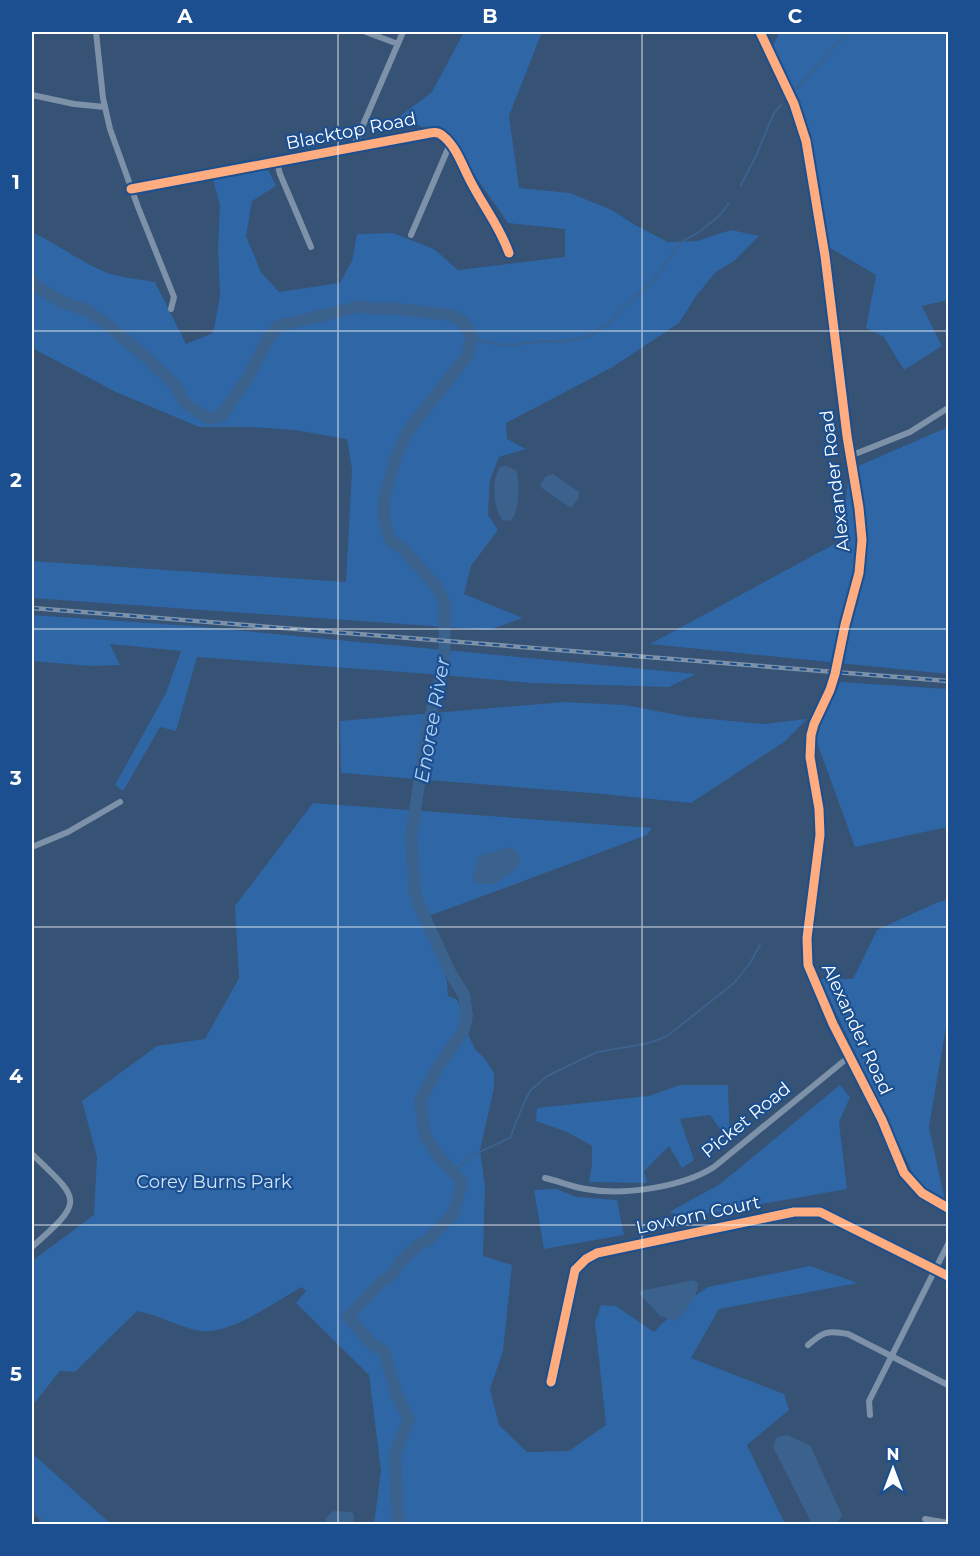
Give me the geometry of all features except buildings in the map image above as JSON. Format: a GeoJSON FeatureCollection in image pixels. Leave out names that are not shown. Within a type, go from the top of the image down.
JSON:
{"type":"FeatureCollection","features":[{"type":"Feature","properties":{"kind":"street"},"geometry":{"type":"LineString","coordinates":[[96,32],[99,73],[105,107],[131,189],[174,297],[171,309]]}},
{"type":"Feature","properties":{"kind":"street"},"geometry":{"type":"LineString","coordinates":[[366,32],[398,44]]}},
{"type":"Feature","properties":{"kind":"street"},"geometry":{"type":"LineString","coordinates":[[353,148],[404,32]]}},
{"type":"Feature","properties":{"kind":"street","name":"Alexander Road"},"geometry":{"type":"LineString","coordinates":[[760,32],[794,104],[806,141],[825,256],[850,456],[859,508],[862,552],[833,681],[813,724],[811,735],[810,757],[819,809],[820,835],[806,946],[808,965],[811,976],[882,1120],[904,1173],[922,1193],[948,1208]]}},
{"type":"Feature","properties":{"kind":"street"},"geometry":{"type":"LineString","coordinates":[[32,95],[57,101],[105,107]]}},
{"type":"Feature","properties":{"kind":"street","name":"Blacktop Road"},"geometry":{"type":"LineString","coordinates":[[131,189],[434,132],[443,136],[450,144]]}},
{"type":"Feature","properties":{"kind":"street"},"geometry":{"type":"LineString","coordinates":[[411,235],[450,144]]}},
{"type":"Feature","properties":{"kind":"street"},"geometry":{"type":"LineString","coordinates":[[450,144],[502,232],[509,253]]}},
{"type":"Feature","properties":{"kind":"street"},"geometry":{"type":"LineString","coordinates":[[277,162],[311,247]]}},
{"type":"Feature","properties":{"kind":"street"},"geometry":{"type":"LineString","coordinates":[[850,456],[910,432],[948,408]]}},
{"type":"Feature","properties":{"kind":"street"},"geometry":{"type":"LineString","coordinates":[[32,847],[68,832],[120,802]]}},
{"type":"Feature","properties":{"kind":"street","name":"Picket Road"},"geometry":{"type":"LineString","coordinates":[[545,1178],[584,1189],[609,1191],[657,1187],[696,1177],[714,1167],[850,1056]]}},
{"type":"Feature","properties":{"kind":"street"},"geometry":{"type":"LineString","coordinates":[[32,1154],[68,1190],[71,1201],[69,1209],[58,1224],[32,1247]]}},
{"type":"Feature","properties":{"kind":"street","name":"Lovvorn Court"},"geometry":{"type":"LineString","coordinates":[[551,1382],[575,1270],[586,1259],[597,1253],[794,1212],[820,1212],[948,1276]]}},
{"type":"Feature","properties":{"kind":"street"},"geometry":{"type":"LineString","coordinates":[[870,1415],[869,1401],[948,1244]]}},
{"type":"Feature","properties":{"kind":"street"},"geometry":{"type":"LineString","coordinates":[[807,1345],[822,1333],[834,1331],[848,1334],[948,1385]]}},
{"type":"Feature","properties":{"kind":"street"},"geometry":{"type":"LineString","coordinates":[[925,1519],[948,1523]]}},
{"type":"Feature","properties":{"kind":"green space"},"geometry":{"type":"Polygon","coordinates":[[[464,32],[542,32],[509,116],[519,188],[570,193],[612,210],[668,242],[697,241],[731,230],[759,236],[734,261],[716,272],[696,296],[679,323],[611,368],[506,423],[507,439],[526,449],[499,457],[490,480],[488,515],[498,530],[471,566],[464,594],[523,618],[489,630],[32,598],[32,561],[346,582],[352,469],[347,439],[294,430],[199,427],[116,392],[32,348],[32,232],[108,273],[155,282],[186,344],[213,333],[220,296],[218,248],[220,205],[212,176],[265,163],[276,186],[252,201],[246,236],[261,272],[279,292],[340,283],[352,261],[357,234],[393,233],[434,249],[458,270],[565,257],[565,229],[508,223],[447,136],[399,117],[432,92],[464,32]]]}},
{"type":"Feature","properties":{"kind":"green space"},"geometry":{"type":"Polygon","coordinates":[[[780,32],[948,32],[948,300],[922,306],[942,346],[904,370],[884,337],[866,328],[876,275],[820,242],[820,187],[793,88],[773,45],[780,32]]]}},
{"type":"Feature","properties":{"kind":"green space"},"geometry":{"type":"Polygon","coordinates":[[[948,427],[948,674],[650,644],[842,540],[849,470],[948,427]]]}},
{"type":"Feature","properties":{"kind":"green space"},"geometry":{"type":"Polygon","coordinates":[[[32,615],[192,626],[696,674],[669,687],[532,683],[197,657],[176,731],[160,727],[123,791],[115,785],[166,693],[181,651],[110,644],[120,665],[91,666],[32,661],[32,615]]]}},
{"type":"Feature","properties":{"kind":"green space"},"geometry":{"type":"Polygon","coordinates":[[[840,682],[948,689],[948,829],[943,828],[855,847],[815,737],[840,682]]]}},
{"type":"Feature","properties":{"kind":"green space"},"geometry":{"type":"Polygon","coordinates":[[[564,702],[625,705],[688,717],[764,724],[807,719],[784,742],[691,803],[341,773],[340,721],[564,702]]]}},
{"type":"Feature","properties":{"kind":"green space","name":"Corey Burns Park"},"geometry":{"type":"Polygon","coordinates":[[[313,803],[652,828],[647,835],[429,916],[447,982],[448,996],[456,999],[465,1015],[468,1034],[475,1049],[494,1073],[494,1088],[480,1150],[485,1186],[483,1256],[512,1265],[503,1351],[490,1389],[499,1425],[527,1452],[569,1451],[606,1425],[595,1322],[601,1305],[616,1306],[654,1332],[680,1306],[708,1287],[810,1266],[858,1283],[719,1309],[691,1358],[784,1394],[789,1410],[747,1445],[785,1524],[374,1524],[381,1471],[369,1375],[296,1303],[306,1291],[302,1287],[250,1317],[222,1329],[195,1330],[137,1311],[75,1372],[60,1371],[32,1406],[32,1261],[94,1215],[97,1157],[82,1101],[157,1046],[205,1039],[239,978],[235,906],[313,803]]]}},
{"type":"Feature","properties":{"kind":"green space"},"geometry":{"type":"Polygon","coordinates":[[[948,900],[948,1015],[929,1127],[947,1210],[917,1182],[820,979],[853,979],[877,930],[938,902],[948,900]]]}},
{"type":"Feature","properties":{"kind":"green space"},"geometry":{"type":"Polygon","coordinates":[[[680,1085],[728,1085],[730,1143],[710,1115],[680,1119],[694,1160],[682,1168],[669,1146],[644,1171],[647,1183],[589,1182],[592,1146],[567,1132],[536,1121],[537,1108],[649,1096],[680,1085]]]}},
{"type":"Feature","properties":{"kind":"green space"},"geometry":{"type":"Polygon","coordinates":[[[840,1085],[850,1097],[839,1122],[847,1189],[688,1217],[669,1212],[720,1184],[840,1085]]]}},
{"type":"Feature","properties":{"kind":"green space"},"geometry":{"type":"Polygon","coordinates":[[[557,1189],[576,1197],[617,1200],[624,1235],[544,1249],[534,1190],[557,1189]]]}},
{"type":"Feature","properties":{"kind":"green space"},"geometry":{"type":"Polygon","coordinates":[[[32,1433],[34,1455],[111,1524],[41,1524],[32,1507],[32,1433]]]}},
{"type":"Feature","properties":{"kind":"shaded area"},"geometry":{"type":"Polygon","coordinates":[[[506,466],[516,470],[518,481],[516,511],[510,521],[502,520],[494,494],[497,473],[500,467],[506,466]]]}},
{"type":"Feature","properties":{"kind":"shaded area"},"geometry":{"type":"Polygon","coordinates":[[[553,474],[579,492],[579,498],[571,508],[540,485],[546,476],[553,474]]]}},
{"type":"Feature","properties":{"kind":"shaded area"},"geometry":{"type":"Polygon","coordinates":[[[509,847],[520,857],[520,862],[512,872],[495,884],[480,884],[475,881],[473,874],[479,856],[509,847]]]}},
{"type":"Feature","properties":{"kind":"shaded area"},"geometry":{"type":"Polygon","coordinates":[[[694,1280],[698,1283],[698,1287],[694,1298],[675,1321],[660,1316],[639,1293],[640,1291],[694,1280]]]}},
{"type":"Feature","properties":{"kind":"shaded area"},"geometry":{"type":"Polygon","coordinates":[[[787,1435],[810,1445],[842,1515],[839,1521],[831,1524],[812,1524],[773,1447],[777,1437],[787,1435]]]}},
{"type":"Feature","properties":{"kind":"shaded area"},"geometry":{"type":"Polygon","coordinates":[[[334,1511],[352,1512],[353,1524],[328,1524],[325,1520],[334,1511]]]}},
{"type":"Feature","properties":{"kind":"waterway"},"geometry":{"type":"LineString","coordinates":[[796,89],[848,32]]}},
{"type":"Feature","properties":{"kind":"waterway"},"geometry":{"type":"LineString","coordinates":[[741,185],[774,113],[781,105]]}},
{"type":"Feature","properties":{"kind":"waterway"},"geometry":{"type":"LineString","coordinates":[[472,337],[487,343],[511,345],[544,341],[559,342],[584,338],[592,334],[607,325],[622,308],[653,281],[681,242],[699,232],[719,216],[729,203]]}},
{"type":"Feature","properties":{"kind":"waterway","name":"Enoree River"},"geometry":{"type":"LineString","coordinates":[[32,281],[37,287],[64,303],[87,310],[105,323],[176,386],[185,403],[211,419],[222,415],[247,379],[268,339],[278,326],[362,306],[452,315],[463,322],[472,337],[467,356],[408,431],[396,457],[384,499],[384,520],[390,540],[404,550],[437,587],[445,603],[444,664],[428,725],[411,837],[415,893],[451,974],[464,995],[467,1015],[464,1030],[438,1067],[420,1101],[425,1135],[439,1157],[462,1182],[454,1213],[427,1241],[418,1245],[400,1262],[393,1274],[381,1282],[348,1317],[373,1345],[384,1351],[397,1396],[409,1419],[395,1455],[398,1524]]}},
{"type":"Feature","properties":{"kind":"waterway"},"geometry":{"type":"LineString","coordinates":[[453,1172],[471,1156],[510,1138],[530,1091],[547,1076],[597,1052],[645,1044],[666,1037],[734,983],[750,963],[760,945]]}},
{"type":"Feature","properties":{"kind":"waterway"},"geometry":{"type":"LineString","coordinates":[[32,1513],[48,1524]]}},
{"type":"Feature","properties":{"kind":"railway"},"geometry":{"type":"LineString","coordinates":[[32,608],[948,681]]}},
{"type":"Feature","properties":{"kind":"cycle path"},"geometry":{"type":"LineString","coordinates":[[760,32],[794,104],[806,141],[825,256],[862,540],[859,573],[835,674],[811,735],[810,757],[819,809],[820,835],[807,938],[808,965],[833,1024],[882,1120],[904,1173],[922,1193],[948,1208]]}},
{"type":"Feature","properties":{"kind":"cycle path"},"geometry":{"type":"LineString","coordinates":[[131,189],[437,133],[448,141],[456,152],[509,253]]}},
{"type":"Feature","properties":{"kind":"cycle path"},"geometry":{"type":"LineString","coordinates":[[551,1382],[575,1270],[586,1259],[597,1253],[794,1212],[820,1212],[948,1276]]}}]}
